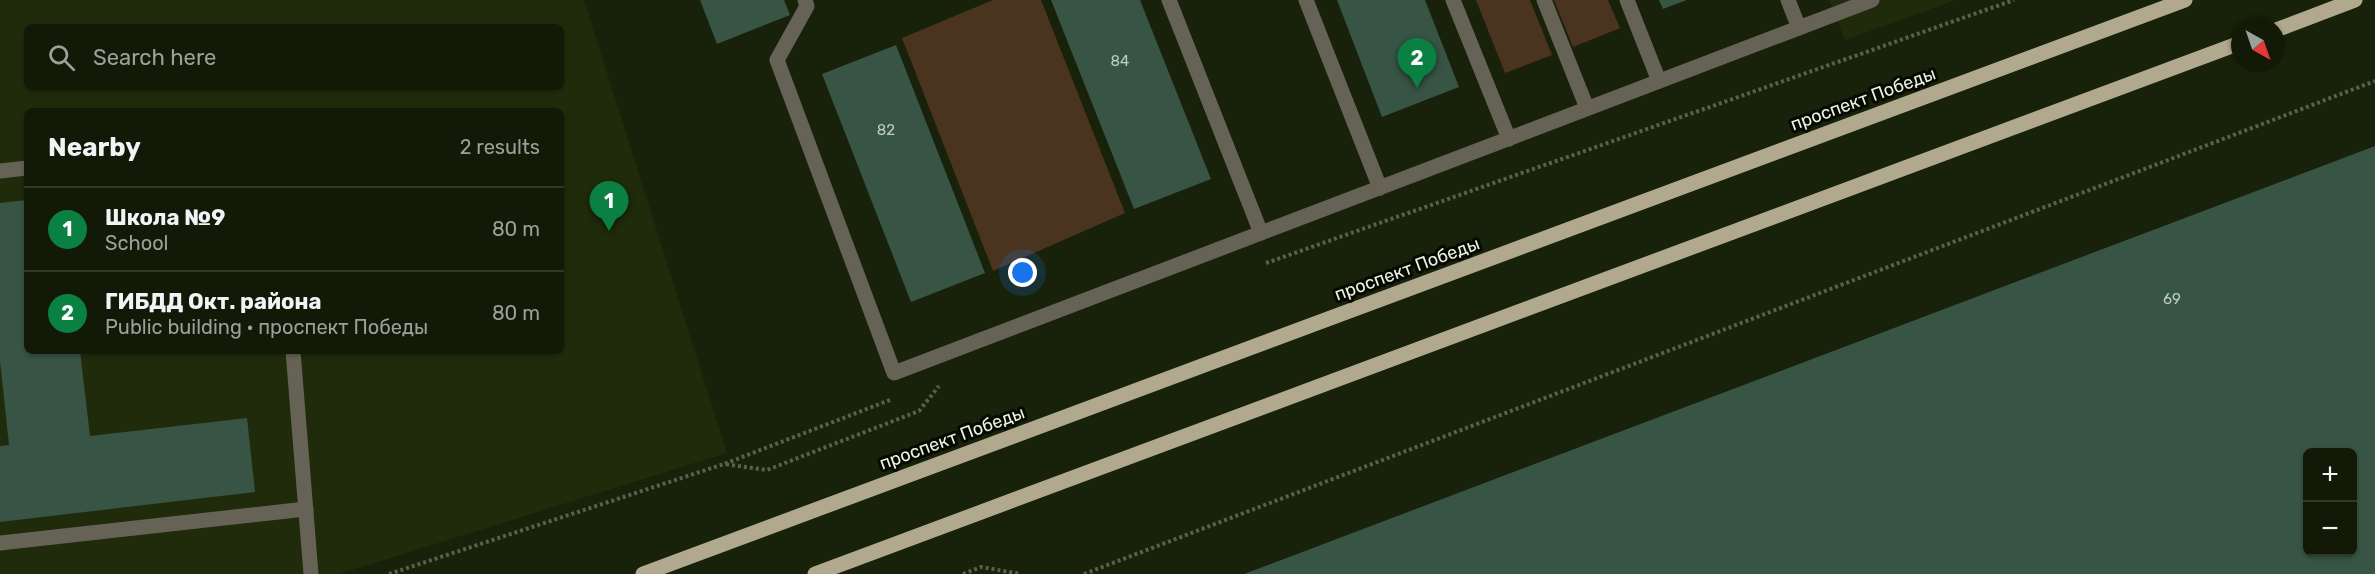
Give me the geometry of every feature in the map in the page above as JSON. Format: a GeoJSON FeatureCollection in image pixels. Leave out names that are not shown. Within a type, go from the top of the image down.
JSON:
{"type":"FeatureCollection","features":[{"type":"Feature","properties":{"kind":"main road","name":"проспект Победы"},"geometry":{"type":"LineString","coordinates":[[644,574],[2185,0]]}},
{"type":"Feature","properties":{"kind":"main road"},"geometry":{"type":"LineString","coordinates":[[2285,27],[2355,0]]}},
{"type":"Feature","properties":{"kind":"main road"},"geometry":{"type":"LineString","coordinates":[[815,574],[2231,46]]}},
{"type":"Feature","properties":{"kind":"lane"},"geometry":{"type":"LineString","coordinates":[[805,0],[807,6],[777,60],[894,373],[1872,0]]}},
{"type":"Feature","properties":{"kind":"lane"},"geometry":{"type":"LineString","coordinates":[[1169,0],[1261,233]]}},
{"type":"Feature","properties":{"kind":"lane"},"geometry":{"type":"LineString","coordinates":[[1306,0],[1380,188]]}},
{"type":"Feature","properties":{"kind":"lane"},"geometry":{"type":"LineString","coordinates":[[1453,0],[1509,139]]}},
{"type":"Feature","properties":{"kind":"lane"},"geometry":{"type":"LineString","coordinates":[[1544,0],[1587,108]]}},
{"type":"Feature","properties":{"kind":"lane"},"geometry":{"type":"LineString","coordinates":[[1627,0],[1659,81]]}},
{"type":"Feature","properties":{"kind":"lane"},"geometry":{"type":"LineString","coordinates":[[1788,0],[1799,28]]}},
{"type":"Feature","properties":{"kind":"lane"},"geometry":{"type":"LineString","coordinates":[[0,171],[24,168]]}},
{"type":"Feature","properties":{"kind":"lane"},"geometry":{"type":"LineString","coordinates":[[293,354],[311,574]]}},
{"type":"Feature","properties":{"kind":"lane"},"geometry":{"type":"LineString","coordinates":[[0,543],[306,509]]}},
{"type":"Feature","properties":{"kind":"path"},"geometry":{"type":"LineString","coordinates":[[1257,266],[2014,0]]}},
{"type":"Feature","properties":{"kind":"path"},"geometry":{"type":"LineString","coordinates":[[1084,574],[2375,81]]}},
{"type":"Feature","properties":{"kind":"path"},"geometry":{"type":"LineString","coordinates":[[724,464],[767,470],[919,411],[945,379],[934,383]]}},
{"type":"Feature","properties":{"kind":"path"},"geometry":{"type":"LineString","coordinates":[[388,574],[724,464],[901,396]]}},
{"type":"Feature","properties":{"kind":"path"},"geometry":{"type":"LineString","coordinates":[[963,574],[981,567],[1021,574]]}},
{"type":"Feature","properties":{"kind":"shaded area"},"geometry":{"type":"Polygon","coordinates":[[[0,0],[584,0],[727,453],[339,574],[0,574],[0,0]]]}},
{"type":"Feature","properties":{"kind":"shaded area"},"geometry":{"type":"Polygon","coordinates":[[[993,0],[1041,0],[1125,213],[993,271],[902,38],[993,0]]]}},
{"type":"Feature","properties":{"kind":"shaded area"},"geometry":{"type":"Polygon","coordinates":[[[1476,0],[1530,0],[1552,55],[1505,73],[1476,0]]]}},
{"type":"Feature","properties":{"kind":"shaded area"},"geometry":{"type":"Polygon","coordinates":[[[1554,0],[1608,0],[1620,28],[1573,47],[1554,0]]]}},
{"type":"Feature","properties":{"kind":"shaded area"},"geometry":{"type":"Polygon","coordinates":[[[1829,0],[1956,0],[1845,40],[1829,0]]]}},
{"type":"Feature","properties":{"kind":"building"},"geometry":{"type":"Polygon","coordinates":[[[700,0],[784,0],[790,15],[717,44],[700,0]]]}},
{"type":"Feature","properties":{"kind":"building"},"geometry":{"type":"Polygon","coordinates":[[[1051,0],[1140,0],[1211,179],[1134,209],[1051,0]]]}},
{"type":"Feature","properties":{"kind":"building"},"geometry":{"type":"Polygon","coordinates":[[[1337,0],[1425,0],[1459,87],[1382,117],[1337,0]]]}},
{"type":"Feature","properties":{"kind":"building"},"geometry":{"type":"Polygon","coordinates":[[[1659,0],[1687,0],[1663,9],[1659,0]]]}},
{"type":"Feature","properties":{"kind":"building"},"geometry":{"type":"Polygon","coordinates":[[[896,45],[985,273],[911,302],[822,74],[896,45]]]}},
{"type":"Feature","properties":{"kind":"building"},"geometry":{"type":"Polygon","coordinates":[[[2375,146],[2375,574],[1244,574],[2375,146]]]}},
{"type":"Feature","properties":{"kind":"building"},"geometry":{"type":"Polygon","coordinates":[[[24,200],[24,354],[80,354],[90,436],[247,418],[255,492],[0,522],[0,446],[9,445],[0,361],[0,203],[24,200]]]}},
{"type":"Feature","properties":{"kind":"place","name":"ГИБДД Окт. района"},"geometry":{"type":"Point","coordinates":[1417,88]}},
{"type":"Feature","properties":{"kind":"place","name":"Школа №9"},"geometry":{"type":"Point","coordinates":[609,231]}}]}
